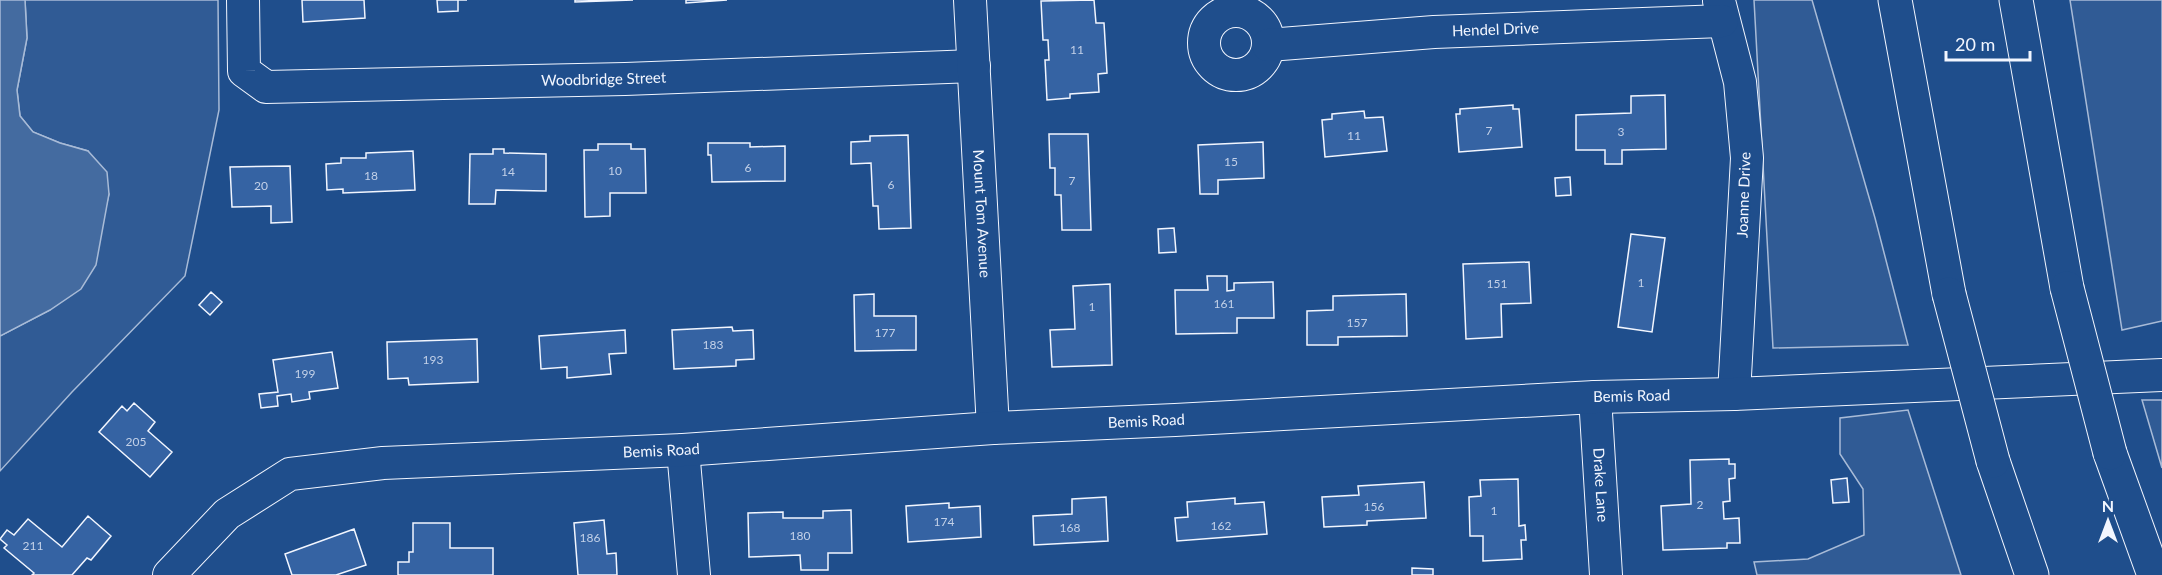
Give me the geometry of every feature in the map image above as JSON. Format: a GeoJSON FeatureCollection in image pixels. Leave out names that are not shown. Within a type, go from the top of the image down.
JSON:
{"type":"FeatureCollection","features":[{"type":"Feature","properties":{"kind":"highway"},"geometry":{"type":"LineString","coordinates":[[1895,0],[1948,294],[1993,461],[2032,575]]}},
{"type":"Feature","properties":{"kind":"highway"},"geometry":{"type":"LineString","coordinates":[[2016,0],[2067,288],[2110,453],[2154,575]]}},
{"type":"Feature","properties":{"kind":"street","name":"Woodbridge Street"},"geometry":{"type":"LineString","coordinates":[[243,0],[244,71],[266,87],[625,80],[974,66]]}},
{"type":"Feature","properties":{"kind":"street","name":"Mount Tom Avenue"},"geometry":{"type":"LineString","coordinates":[[970,0],[993,428]]}},
{"type":"Feature","properties":{"kind":"street","name":"Hendel Drive"},"geometry":{"type":"LineString","coordinates":[[1268,45],[1720,10]]}},
{"type":"Feature","properties":{"kind":"street","name":"Joanne Drive"},"geometry":{"type":"LineString","coordinates":[[1720,10],[1740,82],[1748,158],[1734,394]]}},
{"type":"Feature","properties":{"kind":"street","name":"Bemis Road"},"geometry":{"type":"LineString","coordinates":[[170,575],[227,514],[290,474],[383,463],[684,450],[993,428],[1595,397],[1734,394],[2162,375]]}},
{"type":"Feature","properties":{"kind":"street","name":"Drake Lane"},"geometry":{"type":"LineString","coordinates":[[1595,397],[1606,575]]}},
{"type":"Feature","properties":{"kind":"street"},"geometry":{"type":"LineString","coordinates":[[684,450],[694,575]]}},
{"type":"Feature","properties":{"kind":"shaded area"},"geometry":{"type":"Polygon","coordinates":[[[0,0],[25,0],[27,38],[17,90],[20,116],[33,132],[88,151],[107,172],[109,194],[96,265],[81,289],[50,310],[0,336],[0,0]]]}},
{"type":"Feature","properties":{"kind":"shaded area"},"geometry":{"type":"Polygon","coordinates":[[[25,0],[218,0],[219,110],[185,276],[72,392],[0,471],[0,336],[50,310],[101,227],[109,194],[88,151],[33,132],[20,116],[17,90],[27,38],[25,0]]]}},
{"type":"Feature","properties":{"kind":"shaded area"},"geometry":{"type":"Polygon","coordinates":[[[1754,0],[1812,0],[1875,218],[1908,345],[1773,348],[1754,0]]]}},
{"type":"Feature","properties":{"kind":"shaded area"},"geometry":{"type":"Polygon","coordinates":[[[2070,0],[2162,0],[2162,321],[2122,330],[2070,0]]]}},
{"type":"Feature","properties":{"kind":"shaded area"},"geometry":{"type":"Polygon","coordinates":[[[2142,400],[2162,400],[2162,468],[2142,400]]]}},
{"type":"Feature","properties":{"kind":"shaded area"},"geometry":{"type":"Polygon","coordinates":[[[1908,410],[1961,575],[1757,575],[1754,562],[1808,559],[1864,535],[1863,489],[1840,454],[1840,418],[1908,410]]]}},
{"type":"Feature","properties":{"kind":"building"},"geometry":{"type":"Polygon","coordinates":[[[302,0],[364,0],[365,18],[303,22],[302,0]]]}},
{"type":"Feature","properties":{"kind":"building"},"geometry":{"type":"Polygon","coordinates":[[[437,0],[458,0],[458,11],[438,12],[437,0]]]}},
{"type":"Feature","properties":{"kind":"building"},"geometry":{"type":"Polygon","coordinates":[[[575,0],[633,0],[575,2],[575,0]]]}},
{"type":"Feature","properties":{"kind":"building"},"geometry":{"type":"Polygon","coordinates":[[[686,0],[727,0],[686,3],[686,0]]]}},
{"type":"Feature","properties":{"kind":"building"},"geometry":{"type":"Polygon","coordinates":[[[1094,0],[1096,23],[1104,23],[1107,73],[1098,74],[1099,92],[1070,94],[1070,98],[1047,100],[1045,60],[1049,60],[1048,40],[1043,40],[1041,1],[1094,0]]]}},
{"type":"Feature","properties":{"kind":"building"},"geometry":{"type":"Polygon","coordinates":[[[1665,95],[1666,149],[1622,150],[1622,164],[1605,164],[1605,150],[1576,150],[1576,115],[1631,113],[1631,96],[1665,95]]]}},
{"type":"Feature","properties":{"kind":"building"},"geometry":{"type":"Polygon","coordinates":[[[1513,105],[1513,109],[1519,109],[1522,147],[1459,152],[1456,114],[1460,114],[1460,109],[1513,105]]]}},
{"type":"Feature","properties":{"kind":"building"},"geometry":{"type":"Polygon","coordinates":[[[1364,111],[1365,118],[1383,117],[1387,151],[1325,157],[1322,120],[1332,119],[1332,114],[1364,111]]]}},
{"type":"Feature","properties":{"kind":"building"},"geometry":{"type":"Polygon","coordinates":[[[1049,134],[1088,134],[1091,230],[1062,230],[1061,195],[1055,195],[1055,168],[1050,168],[1049,134]]]}},
{"type":"Feature","properties":{"kind":"building"},"geometry":{"type":"Polygon","coordinates":[[[908,135],[911,228],[879,229],[878,206],[873,206],[871,163],[851,164],[851,142],[870,141],[870,136],[908,135]]]}},
{"type":"Feature","properties":{"kind":"building"},"geometry":{"type":"Polygon","coordinates":[[[1263,142],[1264,178],[1218,180],[1218,194],[1200,194],[1198,145],[1263,142]]]}},
{"type":"Feature","properties":{"kind":"building"},"geometry":{"type":"Polygon","coordinates":[[[708,143],[750,143],[750,147],[785,146],[785,181],[712,182],[708,143]]]}},
{"type":"Feature","properties":{"kind":"building"},"geometry":{"type":"Polygon","coordinates":[[[598,144],[631,144],[631,149],[645,149],[646,193],[610,193],[610,216],[585,217],[584,150],[598,150],[598,144]]]}},
{"type":"Feature","properties":{"kind":"building"},"geometry":{"type":"Polygon","coordinates":[[[493,149],[504,149],[504,153],[546,154],[546,191],[496,190],[495,204],[469,204],[470,154],[493,154],[493,149]]]}},
{"type":"Feature","properties":{"kind":"building"},"geometry":{"type":"Polygon","coordinates":[[[413,151],[415,190],[343,193],[343,189],[327,190],[326,164],[341,163],[341,158],[366,158],[366,153],[413,151]]]}},
{"type":"Feature","properties":{"kind":"building"},"geometry":{"type":"Polygon","coordinates":[[[290,166],[292,222],[271,223],[271,206],[232,207],[230,167],[290,166]]]}},
{"type":"Feature","properties":{"kind":"building"},"geometry":{"type":"Polygon","coordinates":[[[1570,177],[1571,195],[1556,196],[1555,178],[1570,177]]]}},
{"type":"Feature","properties":{"kind":"building"},"geometry":{"type":"Polygon","coordinates":[[[1174,228],[1176,252],[1159,253],[1158,229],[1174,228]]]}},
{"type":"Feature","properties":{"kind":"building"},"geometry":{"type":"Polygon","coordinates":[[[1631,234],[1665,238],[1652,332],[1618,327],[1631,234]]]}},
{"type":"Feature","properties":{"kind":"building"},"geometry":{"type":"Polygon","coordinates":[[[1529,262],[1531,303],[1501,304],[1502,337],[1466,339],[1463,264],[1529,262]]]}},
{"type":"Feature","properties":{"kind":"building"},"geometry":{"type":"Polygon","coordinates":[[[1207,276],[1227,276],[1227,291],[1234,290],[1234,283],[1273,282],[1274,318],[1237,318],[1237,333],[1176,334],[1175,290],[1208,290],[1207,276]]]}},
{"type":"Feature","properties":{"kind":"building"},"geometry":{"type":"Polygon","coordinates":[[[1110,284],[1112,365],[1052,367],[1050,330],[1075,329],[1073,286],[1110,284]]]}},
{"type":"Feature","properties":{"kind":"building"},"geometry":{"type":"Polygon","coordinates":[[[211,292],[222,302],[210,315],[199,305],[211,292]]]}},
{"type":"Feature","properties":{"kind":"building"},"geometry":{"type":"Polygon","coordinates":[[[874,294],[874,316],[916,316],[916,350],[855,351],[854,295],[874,294]]]}},
{"type":"Feature","properties":{"kind":"building"},"geometry":{"type":"Polygon","coordinates":[[[1406,294],[1407,336],[1338,337],[1338,345],[1307,345],[1307,311],[1333,310],[1333,296],[1406,294]]]}},
{"type":"Feature","properties":{"kind":"building"},"geometry":{"type":"Polygon","coordinates":[[[732,327],[733,331],[753,330],[754,359],[736,360],[736,366],[674,369],[672,330],[732,327]]]}},
{"type":"Feature","properties":{"kind":"building"},"geometry":{"type":"Polygon","coordinates":[[[625,330],[626,353],[609,354],[611,374],[567,378],[567,367],[541,369],[539,336],[625,330]]]}},
{"type":"Feature","properties":{"kind":"building"},"geometry":{"type":"Polygon","coordinates":[[[477,339],[478,382],[409,385],[408,378],[388,379],[387,342],[477,339]]]}},
{"type":"Feature","properties":{"kind":"building"},"geometry":{"type":"Polygon","coordinates":[[[332,352],[338,388],[309,392],[310,399],[292,402],[291,394],[277,396],[278,406],[261,408],[259,394],[278,392],[273,360],[332,352]]]}},
{"type":"Feature","properties":{"kind":"building"},"geometry":{"type":"Polygon","coordinates":[[[134,403],[155,422],[148,431],[172,452],[150,477],[99,432],[122,406],[127,411],[134,403]]]}},
{"type":"Feature","properties":{"kind":"building"},"geometry":{"type":"Polygon","coordinates":[[[1729,459],[1729,464],[1735,464],[1735,478],[1729,479],[1730,501],[1723,502],[1724,519],[1739,518],[1740,543],[1727,543],[1727,548],[1663,550],[1661,506],[1691,504],[1690,460],[1729,459]]]}},
{"type":"Feature","properties":{"kind":"building"},"geometry":{"type":"Polygon","coordinates":[[[1847,478],[1849,502],[1833,503],[1831,480],[1847,478]]]}},
{"type":"Feature","properties":{"kind":"building"},"geometry":{"type":"Polygon","coordinates":[[[1518,479],[1519,526],[1525,525],[1526,540],[1521,540],[1522,559],[1483,561],[1483,536],[1470,536],[1469,497],[1481,496],[1480,480],[1518,479]]]}},
{"type":"Feature","properties":{"kind":"building"},"geometry":{"type":"Polygon","coordinates":[[[1424,482],[1426,518],[1367,521],[1367,525],[1324,527],[1322,497],[1359,495],[1358,486],[1424,482]]]}},
{"type":"Feature","properties":{"kind":"building"},"geometry":{"type":"Polygon","coordinates":[[[1106,497],[1108,541],[1034,545],[1033,516],[1072,514],[1072,499],[1106,497]]]}},
{"type":"Feature","properties":{"kind":"building"},"geometry":{"type":"Polygon","coordinates":[[[1235,498],[1235,504],[1264,502],[1267,534],[1177,541],[1175,518],[1188,517],[1187,502],[1235,498]]]}},
{"type":"Feature","properties":{"kind":"building"},"geometry":{"type":"Polygon","coordinates":[[[949,503],[949,508],[980,506],[981,537],[908,542],[906,506],[949,503]]]}},
{"type":"Feature","properties":{"kind":"building"},"geometry":{"type":"Polygon","coordinates":[[[851,510],[852,553],[828,553],[828,570],[801,570],[800,555],[749,557],[748,513],[783,512],[783,518],[823,518],[823,511],[851,510]]]}},
{"type":"Feature","properties":{"kind":"building"},"geometry":{"type":"Polygon","coordinates":[[[88,516],[111,536],[91,560],[87,558],[72,575],[32,575],[34,573],[4,548],[7,545],[0,539],[7,530],[14,535],[28,519],[62,547],[88,516]]]}},
{"type":"Feature","properties":{"kind":"building"},"geometry":{"type":"Polygon","coordinates":[[[604,520],[607,554],[616,553],[617,575],[578,575],[574,523],[604,520]]]}},
{"type":"Feature","properties":{"kind":"building"},"geometry":{"type":"Polygon","coordinates":[[[413,523],[450,523],[450,548],[493,548],[493,575],[398,575],[398,562],[409,562],[409,552],[413,552],[413,523]]]}},
{"type":"Feature","properties":{"kind":"building"},"geometry":{"type":"Polygon","coordinates":[[[354,529],[366,565],[336,575],[292,575],[285,554],[354,529]]]}},
{"type":"Feature","properties":{"kind":"building"},"geometry":{"type":"Polygon","coordinates":[[[1412,568],[1433,569],[1433,575],[1412,575],[1412,568]]]}}]}
